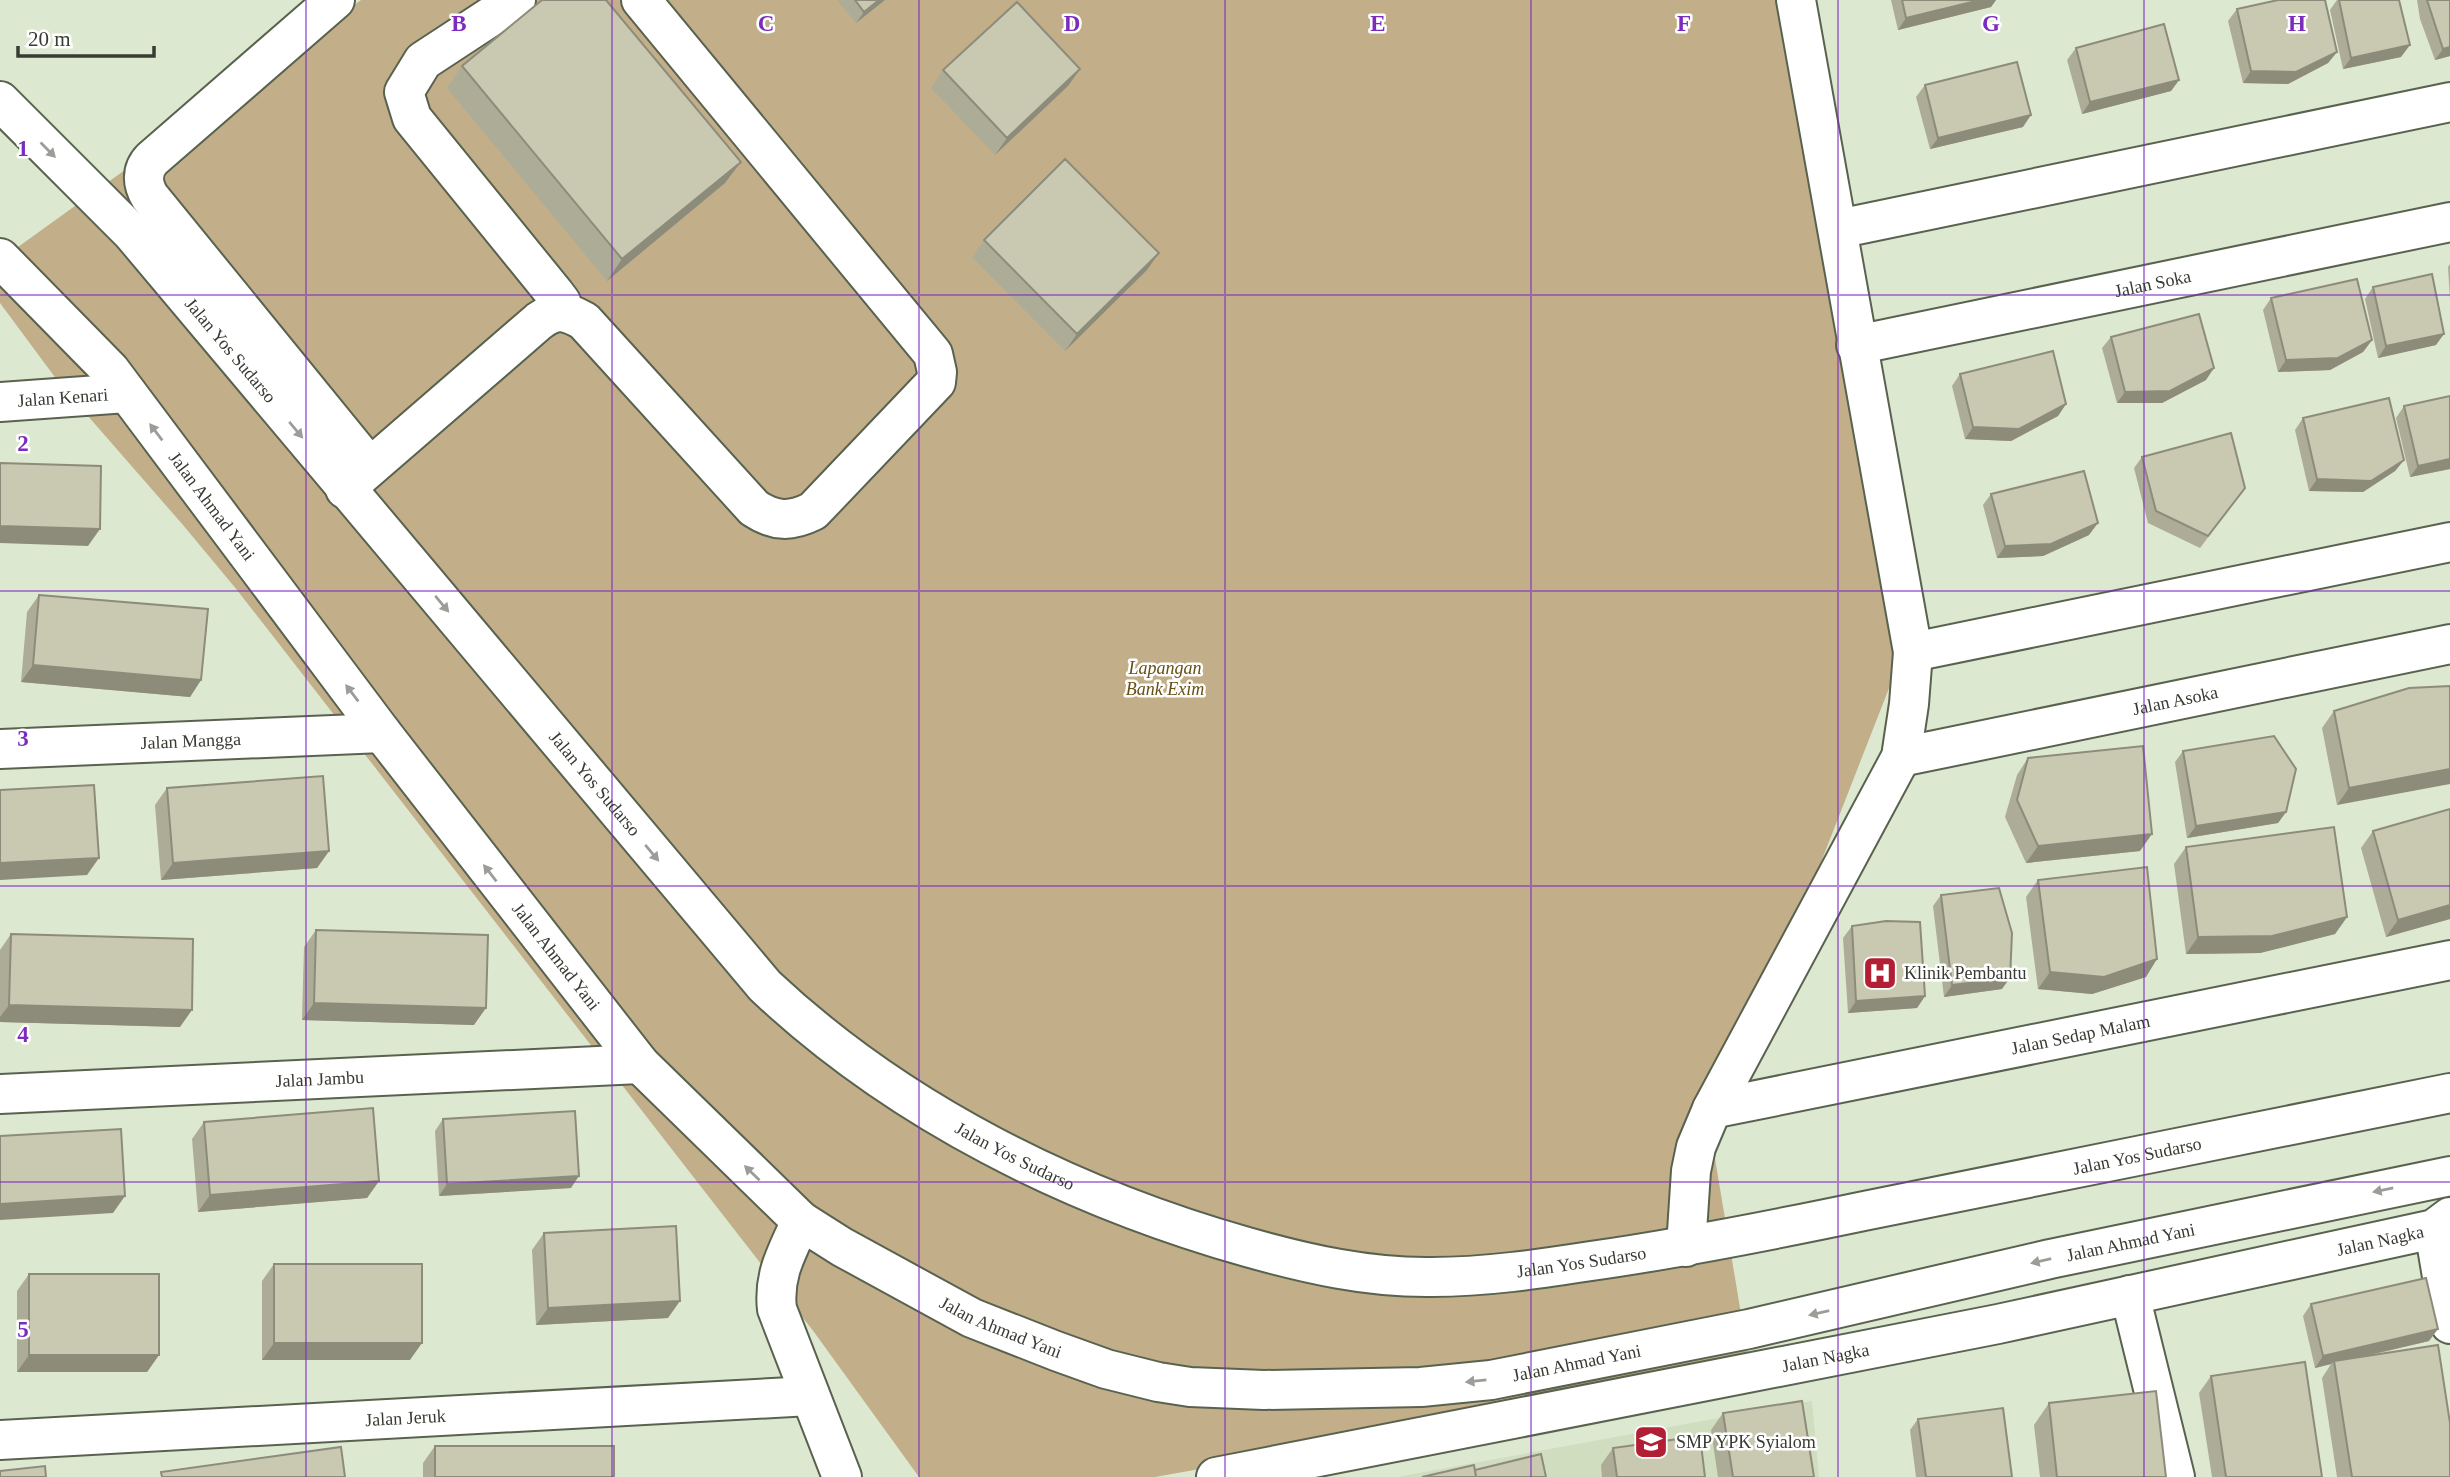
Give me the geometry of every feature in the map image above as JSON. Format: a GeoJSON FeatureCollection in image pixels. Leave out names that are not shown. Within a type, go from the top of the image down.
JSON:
{"type":"FeatureCollection","features":[{"type":"Feature","properties":{"kind":"main road"},"geometry":{"type":"LineString","coordinates":[[335,0],[152,159],[145,171],[144,183],[150,197],[357,477],[540,321],[549,314],[558,312],[573,314],[584,321],[754,508],[767,517],[790,520],[813,510],[936,382],[933,355],[641,0]]}},
{"type":"Feature","properties":{"kind":"main road"},"geometry":{"type":"LineString","coordinates":[[516,0],[423,61],[404,92],[412,118],[555,294],[561,302],[558,312]]}},
{"type":"Feature","properties":{"kind":"main road"},"geometry":{"type":"LineString","coordinates":[[1686,1247],[1691,1171],[1696,1147],[1712,1109],[1901,757],[1913,652],[1796,0]]}},
{"type":"Feature","properties":{"kind":"main road","name":"Jalan Yos Sudarso"},"geometry":{"type":"LineString","coordinates":[[0,101],[132,233],[357,477],[765,986],[804,1023],[859,1066],[927,1111],[1009,1154],[1184,1229],[1346,1271],[1430,1277],[1503,1273],[1686,1247],[2450,1093]]}},
{"type":"Feature","properties":{"kind":"main road"},"geometry":{"type":"LineString","coordinates":[[1838,229],[2450,102]]}},
{"type":"Feature","properties":{"kind":"main road","name":"Jalan Soka"},"geometry":{"type":"LineString","coordinates":[[1856,345],[2450,222]]}},
{"type":"Feature","properties":{"kind":"main road","name":"Jalan Ahmad Yani"},"geometry":{"type":"LineString","coordinates":[[0,258],[110,370],[382,733],[640,1064],[801,1221],[842,1247],[972,1318],[1107,1369],[1190,1387],[1264,1390],[1422,1387],[1490,1380],[1735,1331],[2050,1259],[2450,1176]]}},
{"type":"Feature","properties":{"kind":"main road","name":"Jalan Kenari"},"geometry":{"type":"LineString","coordinates":[[0,402],[127,393]]}},
{"type":"Feature","properties":{"kind":"main road"},"geometry":{"type":"LineString","coordinates":[[1913,652],[2450,542]]}},
{"type":"Feature","properties":{"kind":"main road","name":"Jalan Asoka"},"geometry":{"type":"LineString","coordinates":[[1901,757],[2450,644]]}},
{"type":"Feature","properties":{"kind":"main road","name":"Jalan Mangga"},"geometry":{"type":"LineString","coordinates":[[0,749],[382,733]]}},
{"type":"Feature","properties":{"kind":"main road","name":"Jalan Sedap Malam"},"geometry":{"type":"LineString","coordinates":[[1712,1109],[2450,960]]}},
{"type":"Feature","properties":{"kind":"main road","name":"Jalan Jambu"},"geometry":{"type":"LineString","coordinates":[[0,1094],[640,1064]]}},
{"type":"Feature","properties":{"kind":"main road"},"geometry":{"type":"LineString","coordinates":[[801,1221],[780,1268],[775,1289],[777,1309],[842,1477]]}},
{"type":"Feature","properties":{"kind":"main road"},"geometry":{"type":"LineString","coordinates":[[2442,1223],[2450,1324]]}},
{"type":"Feature","properties":{"kind":"main road","name":"Jalan Nagka"},"geometry":{"type":"LineString","coordinates":[[1216,1477],[1998,1324],[2442,1223]]}},
{"type":"Feature","properties":{"kind":"main road"},"geometry":{"type":"LineString","coordinates":[[2130,1295],[2175,1477]]}},
{"type":"Feature","properties":{"kind":"main road","name":"Jalan Jeruk"},"geometry":{"type":"LineString","coordinates":[[0,1440],[810,1396]]}},
{"type":"Feature","properties":{"kind":"shaded area","name":"SMP YPK Syialom"},"geometry":{"type":"Polygon","coordinates":[[[1812,1401],[1819,1477],[1397,1477],[1812,1401]]]}},
{"type":"Feature","properties":{"kind":"green space","name":"Lapangan Bank Exim"},"geometry":{"type":"Polygon","coordinates":[[[361,0],[1785,0],[1902,655],[1712,1141],[1752,1379],[1324,1447],[1155,1477],[919,1477],[814,1332],[237,590],[60,384],[0,303],[0,260],[361,0]]]}},
{"type":"Feature","properties":{"kind":"building"},"geometry":{"type":"Polygon","coordinates":[[[542,0],[606,0],[741,162],[622,259],[462,66],[542,0]]]}},
{"type":"Feature","properties":{"kind":"building"},"geometry":{"type":"Polygon","coordinates":[[[855,0],[879,0],[864,12],[855,0]]]}},
{"type":"Feature","properties":{"kind":"building"},"geometry":{"type":"Polygon","coordinates":[[[1902,0],[1980,0],[1906,18],[1902,0]]]}},
{"type":"Feature","properties":{"kind":"building"},"geometry":{"type":"Polygon","coordinates":[[[2278,0],[2325,0],[2337,52],[2296,72],[2251,71],[2237,9],[2278,0]]]}},
{"type":"Feature","properties":{"kind":"building"},"geometry":{"type":"Polygon","coordinates":[[[2339,0],[2399,0],[2410,45],[2351,58],[2339,0]]]}},
{"type":"Feature","properties":{"kind":"building"},"geometry":{"type":"Polygon","coordinates":[[[2427,0],[2450,0],[2450,47],[2443,49],[2427,0]]]}},
{"type":"Feature","properties":{"kind":"building"},"geometry":{"type":"Polygon","coordinates":[[[1017,2],[1080,69],[1007,138],[943,70],[1017,2]]]}},
{"type":"Feature","properties":{"kind":"building"},"geometry":{"type":"Polygon","coordinates":[[[2164,24],[2179,80],[2090,102],[2076,48],[2164,24]]]}},
{"type":"Feature","properties":{"kind":"building"},"geometry":{"type":"Polygon","coordinates":[[[2017,62],[2031,115],[1938,138],[1925,85],[2017,62]]]}},
{"type":"Feature","properties":{"kind":"building"},"geometry":{"type":"Polygon","coordinates":[[[1065,159],[1159,253],[1077,334],[984,240],[1065,159]]]}},
{"type":"Feature","properties":{"kind":"building"},"geometry":{"type":"Polygon","coordinates":[[[2432,274],[2444,334],[2386,346],[2373,287],[2432,274]]]}},
{"type":"Feature","properties":{"kind":"building"},"geometry":{"type":"Polygon","coordinates":[[[2357,279],[2372,340],[2338,358],[2286,360],[2271,298],[2357,279]]]}},
{"type":"Feature","properties":{"kind":"building"},"geometry":{"type":"Polygon","coordinates":[[[2199,314],[2214,368],[2170,391],[2125,392],[2111,337],[2199,314]]]}},
{"type":"Feature","properties":{"kind":"building"},"geometry":{"type":"Polygon","coordinates":[[[2053,351],[2066,404],[2019,429],[1973,427],[1960,374],[2053,351]]]}},
{"type":"Feature","properties":{"kind":"building"},"geometry":{"type":"Polygon","coordinates":[[[2450,396],[2450,459],[2418,466],[2404,406],[2450,396]]]}},
{"type":"Feature","properties":{"kind":"building"},"geometry":{"type":"Polygon","coordinates":[[[2389,398],[2404,460],[2371,481],[2317,479],[2303,418],[2389,398]]]}},
{"type":"Feature","properties":{"kind":"building"},"geometry":{"type":"Polygon","coordinates":[[[2231,433],[2245,488],[2208,536],[2156,511],[2142,457],[2231,433]]]}},
{"type":"Feature","properties":{"kind":"building"},"geometry":{"type":"Polygon","coordinates":[[[0,463],[101,466],[100,529],[0,526],[0,463]]]}},
{"type":"Feature","properties":{"kind":"building"},"geometry":{"type":"Polygon","coordinates":[[[2084,471],[2098,523],[2051,544],[2005,546],[1991,494],[2084,471]]]}},
{"type":"Feature","properties":{"kind":"building"},"geometry":{"type":"Polygon","coordinates":[[[39,595],[208,609],[201,680],[33,665],[39,595]]]}},
{"type":"Feature","properties":{"kind":"building"},"geometry":{"type":"Polygon","coordinates":[[[2450,686],[2450,769],[2349,788],[2334,711],[2409,688],[2450,686]]]}},
{"type":"Feature","properties":{"kind":"building"},"geometry":{"type":"Polygon","coordinates":[[[2274,736],[2296,769],[2286,812],[2196,826],[2183,751],[2274,736]]]}},
{"type":"Feature","properties":{"kind":"building"},"geometry":{"type":"Polygon","coordinates":[[[2143,746],[2152,834],[2038,846],[2017,800],[2028,758],[2143,746]]]}},
{"type":"Feature","properties":{"kind":"building"},"geometry":{"type":"Polygon","coordinates":[[[323,776],[329,851],[173,863],[167,788],[323,776]]]}},
{"type":"Feature","properties":{"kind":"building"},"geometry":{"type":"Polygon","coordinates":[[[94,785],[99,858],[0,863],[0,790],[94,785]]]}},
{"type":"Feature","properties":{"kind":"building"},"geometry":{"type":"Polygon","coordinates":[[[2450,809],[2450,905],[2398,920],[2373,831],[2450,809]]]}},
{"type":"Feature","properties":{"kind":"building"},"geometry":{"type":"Polygon","coordinates":[[[2334,827],[2347,917],[2272,936],[2198,937],[2186,847],[2334,827]]]}},
{"type":"Feature","properties":{"kind":"building"},"geometry":{"type":"Polygon","coordinates":[[[2147,867],[2157,959],[2104,977],[2050,972],[2038,880],[2147,867]]]}},
{"type":"Feature","properties":{"kind":"building"},"geometry":{"type":"Polygon","coordinates":[[[1999,888],[2012,933],[2010,978],[1952,985],[1941,895],[1999,888]]]}},
{"type":"Feature","properties":{"kind":"building","name":"Klinik Pembantu"},"geometry":{"type":"Polygon","coordinates":[[[1886,921],[1920,922],[1925,996],[1856,1001],[1852,926],[1886,921]]]}},
{"type":"Feature","properties":{"kind":"building"},"geometry":{"type":"Polygon","coordinates":[[[316,930],[488,935],[486,1008],[314,1003],[316,930]]]}},
{"type":"Feature","properties":{"kind":"building"},"geometry":{"type":"Polygon","coordinates":[[[11,934],[193,939],[192,1010],[9,1005],[11,934]]]}},
{"type":"Feature","properties":{"kind":"building"},"geometry":{"type":"Polygon","coordinates":[[[373,1108],[379,1181],[210,1195],[204,1122],[373,1108]]]}},
{"type":"Feature","properties":{"kind":"building"},"geometry":{"type":"Polygon","coordinates":[[[575,1111],[579,1176],[447,1184],[443,1119],[575,1111]]]}},
{"type":"Feature","properties":{"kind":"building"},"geometry":{"type":"Polygon","coordinates":[[[121,1129],[125,1196],[0,1204],[0,1136],[121,1129]]]}},
{"type":"Feature","properties":{"kind":"building"},"geometry":{"type":"Polygon","coordinates":[[[676,1226],[680,1301],[548,1308],[544,1233],[676,1226]]]}},
{"type":"Feature","properties":{"kind":"building"},"geometry":{"type":"Polygon","coordinates":[[[274,1264],[422,1264],[422,1343],[274,1343],[274,1264]]]}},
{"type":"Feature","properties":{"kind":"building"},"geometry":{"type":"Polygon","coordinates":[[[29,1274],[159,1274],[159,1355],[29,1355],[29,1274]]]}},
{"type":"Feature","properties":{"kind":"building"},"geometry":{"type":"Polygon","coordinates":[[[2426,1278],[2438,1329],[2323,1356],[2311,1304],[2426,1278]]]}},
{"type":"Feature","properties":{"kind":"building"},"geometry":{"type":"Polygon","coordinates":[[[2438,1345],[2450,1423],[2450,1477],[2352,1477],[2334,1361],[2438,1345]]]}},
{"type":"Feature","properties":{"kind":"building"},"geometry":{"type":"Polygon","coordinates":[[[2305,1362],[2322,1477],[2226,1477],[2211,1376],[2305,1362]]]}},
{"type":"Feature","properties":{"kind":"building"},"geometry":{"type":"Polygon","coordinates":[[[2156,1391],[2166,1477],[2057,1477],[2049,1403],[2156,1391]]]}},
{"type":"Feature","properties":{"kind":"building"},"geometry":{"type":"Polygon","coordinates":[[[1802,1401],[1814,1477],[1733,1477],[1723,1413],[1802,1401]]]}},
{"type":"Feature","properties":{"kind":"building"},"geometry":{"type":"Polygon","coordinates":[[[2003,1408],[2012,1477],[1926,1477],[1918,1419],[2003,1408]]]}},
{"type":"Feature","properties":{"kind":"building"},"geometry":{"type":"Polygon","coordinates":[[[1700,1436],[1705,1477],[1617,1477],[1613,1448],[1700,1436]]]}},
{"type":"Feature","properties":{"kind":"building"},"geometry":{"type":"Polygon","coordinates":[[[435,1446],[614,1446],[614,1477],[435,1477],[435,1446]]]}},
{"type":"Feature","properties":{"kind":"building"},"geometry":{"type":"Polygon","coordinates":[[[341,1447],[345,1477],[162,1477],[161,1472],[341,1447]]]}},
{"type":"Feature","properties":{"kind":"building"},"geometry":{"type":"Polygon","coordinates":[[[1541,1454],[1546,1477],[1476,1477],[1475,1470],[1541,1454]]]}},
{"type":"Feature","properties":{"kind":"building"},"geometry":{"type":"Polygon","coordinates":[[[1474,1465],[1476,1477],[1422,1477],[1474,1465]]]}},
{"type":"Feature","properties":{"kind":"building"},"geometry":{"type":"Polygon","coordinates":[[[45,1466],[46,1477],[0,1477],[0,1471],[45,1466]]]}},
{"type":"Feature","properties":{"kind":"place","name":"Klinik Pembantu"},"geometry":{"type":"Point","coordinates":[1880,973]}},
{"type":"Feature","properties":{"kind":"place","name":"SMP YPK Syialom"},"geometry":{"type":"Point","coordinates":[1651,1442]}}]}
